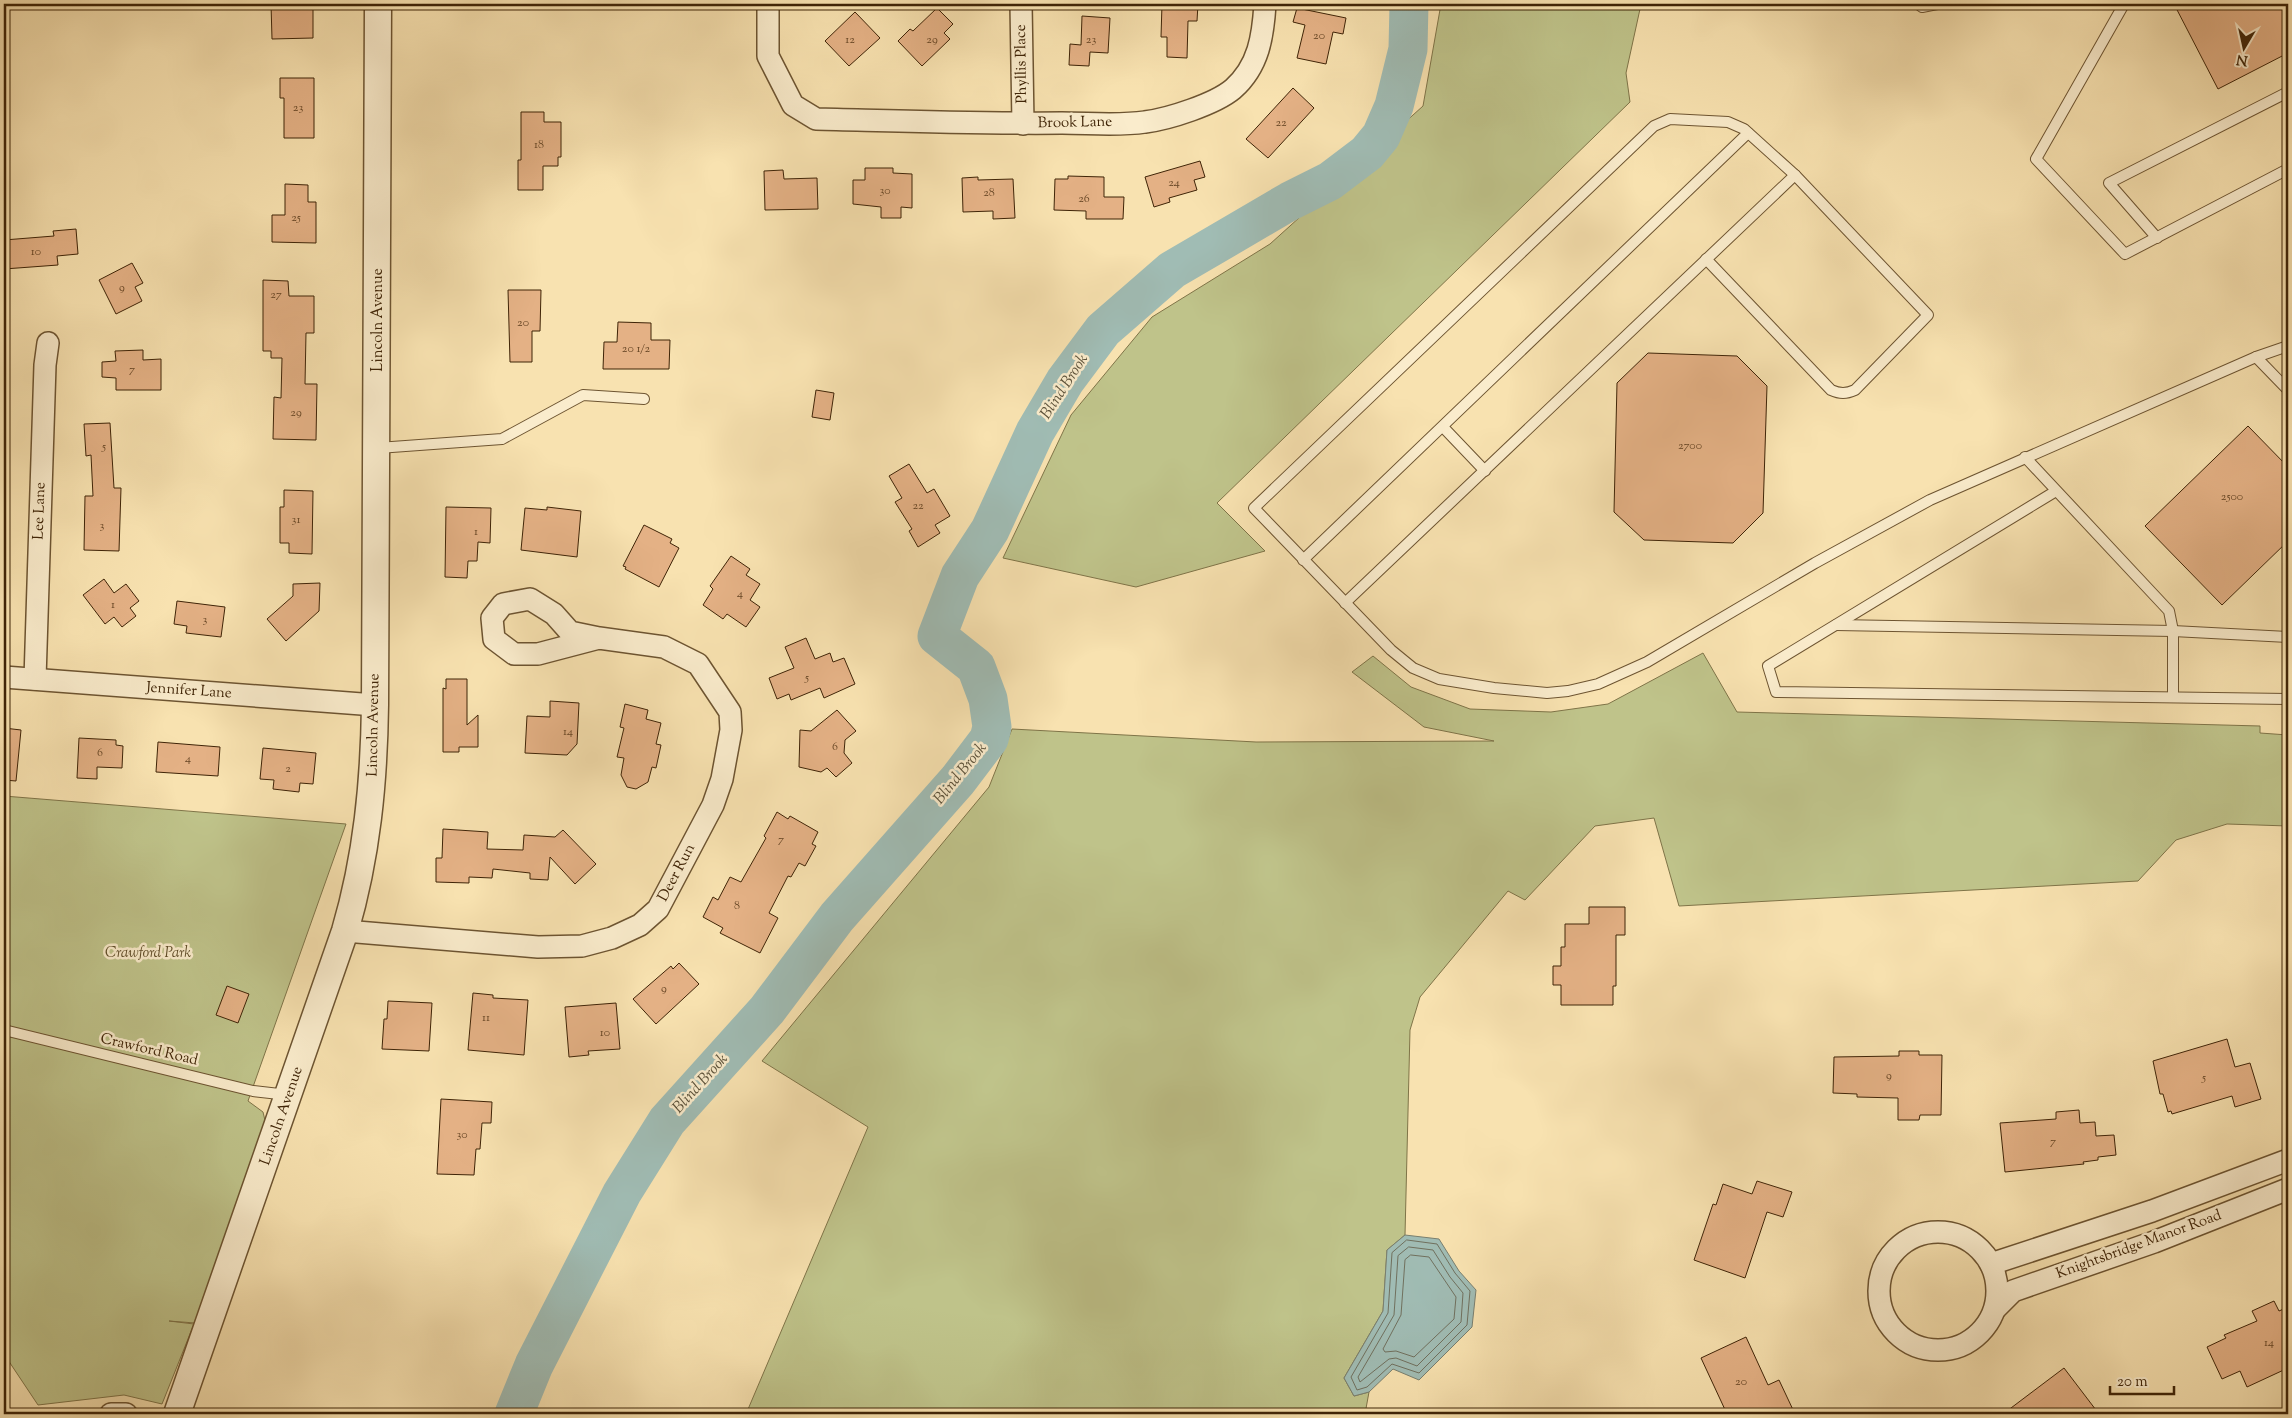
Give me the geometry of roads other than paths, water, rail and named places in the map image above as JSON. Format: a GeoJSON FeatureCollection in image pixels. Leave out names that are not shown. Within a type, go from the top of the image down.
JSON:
{"type":"FeatureCollection","features":[{"type":"Feature","properties":{"kind":"street","name":"Lincoln Avenue"},"geometry":{"type":"LineString","coordinates":[[177,1414],[345,931],[356,895],[368,824],[374,772],[375,705],[378,448],[378,4]]}},
{"type":"Feature","properties":{"kind":"street","name":"Brook Lane"},"geometry":{"type":"LineString","coordinates":[[768,4],[768,56],[793,105],[816,119],[1022,124],[1145,122],[1194,110],[1232,90],[1251,68],[1258,54],[1264,32],[1265,4]]}},
{"type":"Feature","properties":{"kind":"street","name":"Phyllis Place"},"geometry":{"type":"LineString","coordinates":[[1020,4],[1022,124]]}},
{"type":"Feature","properties":{"kind":"street","name":"Lee Lane"},"geometry":{"type":"LineString","coordinates":[[35,679],[45,364],[48,343]]}},
{"type":"Feature","properties":{"kind":"street","name":"Deer Run"},"geometry":{"type":"LineString","coordinates":[[345,931],[538,947],[582,946],[612,938],[640,924],[658,909],[714,805],[722,779],[731,730],[730,712],[698,664],[664,647],[599,638]]}},
{"type":"Feature","properties":{"kind":"street","name":"Jennifer Lane"},"geometry":{"type":"LineString","coordinates":[[4,678],[375,705]]}},
{"type":"Feature","properties":{"kind":"street","name":"Knightsbridge Manor Road"},"geometry":{"type":"LineString","coordinates":[[1992,1264],[2152,1211],[2288,1160]]}},
{"type":"Feature","properties":{"kind":"street","name":"Knightsbridge Manor Road"},"geometry":{"type":"LineString","coordinates":[[1995,1308],[2013,1291],[2154,1242],[2288,1189]]}},
{"type":"Feature","properties":{"kind":"street","name":"Knightsbridge Manor Road"},"geometry":{"type":"LineString","coordinates":[[1941,1232],[1962,1237],[1979,1248],[1992,1264],[1998,1288],[1995,1308],[1982,1333],[1965,1345],[1943,1351],[1922,1349],[1903,1340],[1886,1320],[1879,1300],[1879,1280],[1887,1260],[1901,1244],[1920,1235],[1941,1232]]}},
{"type":"Feature","properties":{"kind":"street"},"geometry":{"type":"LineString","coordinates":[[111,1414],[126,1414]]}},
{"type":"Feature","properties":{"kind":"lane"},"geometry":{"type":"LineString","coordinates":[[1918,4],[1922,6],[1937,4]]}},
{"type":"Feature","properties":{"kind":"lane"},"geometry":{"type":"LineString","coordinates":[[2124,4],[2036,158],[2125,254],[2288,169]]}},
{"type":"Feature","properties":{"kind":"lane"},"geometry":{"type":"LineString","coordinates":[[2156,238],[2109,183],[2288,92]]}},
{"type":"Feature","properties":{"kind":"lane"},"geometry":{"type":"LineString","coordinates":[[1706,260],[1831,390],[1847,394],[1855,390],[1928,315],[1795,175],[1748,133],[1728,122],[1670,119],[1654,126],[1254,508],[1390,650],[1414,668],[1439,679],[1532,693],[1568,691],[1598,684],[1648,662],[1815,563],[1930,500],[2256,357],[2288,346]]}},
{"type":"Feature","properties":{"kind":"lane"},"geometry":{"type":"LineString","coordinates":[[1303,560],[1748,133]]}},
{"type":"Feature","properties":{"kind":"lane"},"geometry":{"type":"LineString","coordinates":[[1346,604],[1795,175]]}},
{"type":"Feature","properties":{"kind":"lane"},"geometry":{"type":"LineString","coordinates":[[2256,357],[2288,390]]}},
{"type":"Feature","properties":{"kind":"lane"},"geometry":{"type":"LineString","coordinates":[[378,448],[502,439],[583,395],[644,399]]}},
{"type":"Feature","properties":{"kind":"lane"},"geometry":{"type":"LineString","coordinates":[[1443,427],[1485,471]]}},
{"type":"Feature","properties":{"kind":"lane"},"geometry":{"type":"LineString","coordinates":[[2025,457],[2169,611],[2173,631],[2173,697]]}},
{"type":"Feature","properties":{"kind":"lane"},"geometry":{"type":"LineString","coordinates":[[2056,491],[1768,666],[1776,692],[2288,700]]}},
{"type":"Feature","properties":{"kind":"lane"},"geometry":{"type":"LineString","coordinates":[[1835,625],[2173,631],[2288,638]]}},
{"type":"Feature","properties":{"kind":"lane","name":"Crawford Road"},"geometry":{"type":"LineString","coordinates":[[4,1030],[254,1091],[289,1096]]}},
{"type":"Feature","properties":{"kind":"water"},"geometry":{"type":"Polygon","coordinates":[[[1405,1235],[1439,1239],[1459,1271],[1476,1290],[1472,1327],[1419,1380],[1393,1369],[1369,1392],[1354,1396],[1344,1378],[1383,1311],[1387,1250],[1405,1235]]]}},
{"type":"Feature","properties":{"kind":"waterway","name":"Blind Brook"},"geometry":{"type":"LineString","coordinates":[[514,1414],[534,1365],[622,1193],[667,1121],[767,1010],[837,917],[958,780],[989,739],[992,727],[988,699],[976,667],[937,636],[960,576],[990,530],[1035,432],[1065,381],[1103,330],[1172,270],[1290,201],[1330,181],[1367,153],[1381,136],[1394,106],[1408,49],[1409,4]]}},
{"type":"Feature","properties":{"kind":"park label","name":"Crawford Park"},"geometry":{"type":"Point","coordinates":[148,953]}}]}
